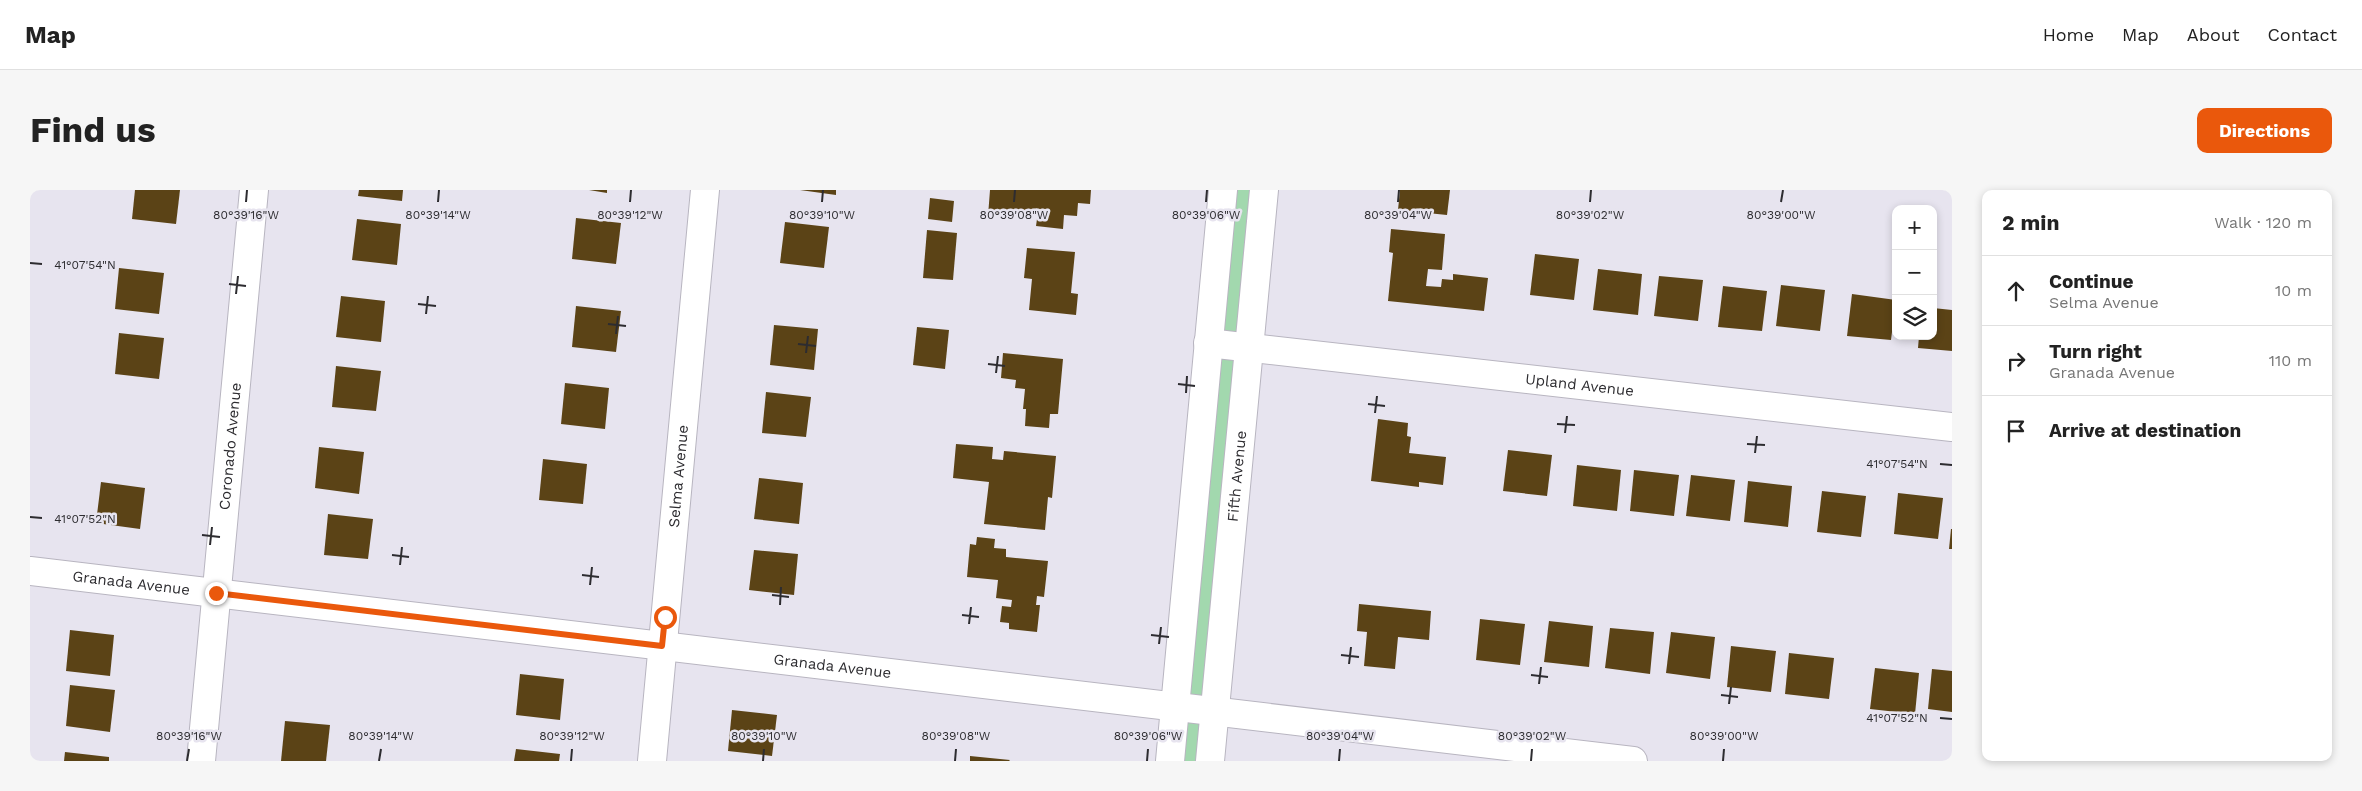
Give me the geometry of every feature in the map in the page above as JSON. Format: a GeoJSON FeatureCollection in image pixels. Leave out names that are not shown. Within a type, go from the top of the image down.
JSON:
{"type":"FeatureCollection","features":[{"type":"Feature","properties":{"kind":"street","name":"Coronado Avenue"},"geometry":{"type":"LineString","coordinates":[[201,761],[254,190]]}},
{"type":"Feature","properties":{"kind":"street","name":"Selma Avenue"},"geometry":{"type":"LineString","coordinates":[[652,761],[705,190]]}},
{"type":"Feature","properties":{"kind":"street"},"geometry":{"type":"LineString","coordinates":[[1170,761],[1223,190]]}},
{"type":"Feature","properties":{"kind":"street","name":"Fifth Avenue"},"geometry":{"type":"LineString","coordinates":[[1210,761],[1264,190]]}},
{"type":"Feature","properties":{"kind":"street","name":"Upland Avenue"},"geometry":{"type":"LineString","coordinates":[[1208,343],[1952,426]]}},
{"type":"Feature","properties":{"kind":"street","name":"Granada Avenue"},"geometry":{"type":"LineString","coordinates":[[30,571],[1633,761]]}},
{"type":"Feature","properties":{"kind":"green space"},"geometry":{"type":"Polygon","coordinates":[[[1223,190],[1264,190],[1210,761],[1170,761],[1223,190]]]}},
{"type":"Feature","properties":{"kind":"building"},"geometry":{"type":"Polygon","coordinates":[[[135,190],[180,190],[176,224],[132,219],[135,190]]]}},
{"type":"Feature","properties":{"kind":"building"},"geometry":{"type":"Polygon","coordinates":[[[359,190],[403,190],[402,201],[358,196],[359,190]]]}},
{"type":"Feature","properties":{"kind":"building"},"geometry":{"type":"Polygon","coordinates":[[[589,190],[607,190],[607,193],[589,190]]]}},
{"type":"Feature","properties":{"kind":"building"},"geometry":{"type":"Polygon","coordinates":[[[800,190],[836,190],[836,195],[800,190]]]}},
{"type":"Feature","properties":{"kind":"building"},"geometry":{"type":"Polygon","coordinates":[[[990,190],[1091,190],[1090,204],[1078,203],[1077,216],[1064,215],[1063,229],[1036,226],[1038,212],[1016,210],[1015,218],[988,216],[990,190]]]}},
{"type":"Feature","properties":{"kind":"building"},"geometry":{"type":"Polygon","coordinates":[[[1400,190],[1450,190],[1447,215],[1398,210],[1400,190]]]}},
{"type":"Feature","properties":{"kind":"building"},"geometry":{"type":"Polygon","coordinates":[[[930,198],[954,201],[952,222],[928,219],[930,198]]]}},
{"type":"Feature","properties":{"kind":"building"},"geometry":{"type":"Polygon","coordinates":[[[576,218],[621,223],[616,264],[572,259],[576,218]]]}},
{"type":"Feature","properties":{"kind":"building"},"geometry":{"type":"Polygon","coordinates":[[[357,219],[401,224],[397,265],[352,260],[357,219]]]}},
{"type":"Feature","properties":{"kind":"building"},"geometry":{"type":"Polygon","coordinates":[[[785,222],[829,227],[824,268],[780,263],[785,222]]]}},
{"type":"Feature","properties":{"kind":"building"},"geometry":{"type":"Polygon","coordinates":[[[1391,229],[1445,234],[1442,270],[1428,269],[1426,286],[1441,287],[1442,279],[1453,280],[1453,274],[1488,278],[1484,311],[1388,301],[1393,253],[1389,252],[1391,229]]]}},
{"type":"Feature","properties":{"kind":"building"},"geometry":{"type":"Polygon","coordinates":[[[927,230],[957,233],[953,280],[923,278],[927,230]]]}},
{"type":"Feature","properties":{"kind":"building"},"geometry":{"type":"Polygon","coordinates":[[[1027,248],[1075,252],[1071,293],[1078,294],[1076,315],[1029,310],[1032,279],[1024,278],[1027,248]]]}},
{"type":"Feature","properties":{"kind":"building"},"geometry":{"type":"Polygon","coordinates":[[[1535,254],[1579,259],[1574,300],[1530,295],[1535,254]]]}},
{"type":"Feature","properties":{"kind":"building"},"geometry":{"type":"Polygon","coordinates":[[[119,268],[164,273],[159,314],[115,309],[119,268]]]}},
{"type":"Feature","properties":{"kind":"building"},"geometry":{"type":"Polygon","coordinates":[[[1598,269],[1642,274],[1638,315],[1593,310],[1598,269]]]}},
{"type":"Feature","properties":{"kind":"building"},"geometry":{"type":"Polygon","coordinates":[[[1659,276],[1703,280],[1698,321],[1654,316],[1659,276]]]}},
{"type":"Feature","properties":{"kind":"building"},"geometry":{"type":"Polygon","coordinates":[[[1781,285],[1825,290],[1820,331],[1776,326],[1781,285]]]}},
{"type":"Feature","properties":{"kind":"building"},"geometry":{"type":"Polygon","coordinates":[[[1723,286],[1767,291],[1762,331],[1718,327],[1723,286]]]}},
{"type":"Feature","properties":{"kind":"building"},"geometry":{"type":"Polygon","coordinates":[[[1852,294],[1892,299],[1891,340],[1847,336],[1852,294]]]}},
{"type":"Feature","properties":{"kind":"building"},"geometry":{"type":"Polygon","coordinates":[[[341,296],[385,301],[381,342],[336,337],[341,296]]]}},
{"type":"Feature","properties":{"kind":"building"},"geometry":{"type":"Polygon","coordinates":[[[576,306],[621,311],[616,352],[572,347],[576,306]]]}},
{"type":"Feature","properties":{"kind":"building"},"geometry":{"type":"Polygon","coordinates":[[[1937,308],[1952,310],[1952,351],[1918,348],[1919,340],[1937,340],[1937,308]]]}},
{"type":"Feature","properties":{"kind":"building"},"geometry":{"type":"Polygon","coordinates":[[[774,325],[818,329],[814,370],[770,365],[774,325]]]}},
{"type":"Feature","properties":{"kind":"building"},"geometry":{"type":"Polygon","coordinates":[[[917,327],[949,330],[945,369],[913,365],[917,327]]]}},
{"type":"Feature","properties":{"kind":"building"},"geometry":{"type":"Polygon","coordinates":[[[119,333],[164,338],[159,379],[115,374],[119,333]]]}},
{"type":"Feature","properties":{"kind":"building"},"geometry":{"type":"Polygon","coordinates":[[[1003,353],[1063,359],[1058,414],[1050,414],[1049,428],[1025,426],[1026,409],[1023,409],[1025,389],[1015,388],[1016,380],[1001,378],[1003,353]]]}},
{"type":"Feature","properties":{"kind":"building"},"geometry":{"type":"Polygon","coordinates":[[[336,366],[381,371],[376,411],[332,407],[336,366]]]}},
{"type":"Feature","properties":{"kind":"building"},"geometry":{"type":"Polygon","coordinates":[[[565,383],[609,388],[605,429],[561,424],[565,383]]]}},
{"type":"Feature","properties":{"kind":"building"},"geometry":{"type":"Polygon","coordinates":[[[766,392],[811,397],[806,437],[762,433],[766,392]]]}},
{"type":"Feature","properties":{"kind":"building"},"geometry":{"type":"Polygon","coordinates":[[[1378,419],[1408,423],[1407,436],[1411,437],[1409,453],[1446,457],[1443,485],[1419,482],[1419,487],[1371,481],[1378,419]]]}},
{"type":"Feature","properties":{"kind":"building"},"geometry":{"type":"Polygon","coordinates":[[[956,444],[993,447],[992,459],[1003,460],[1004,451],[1056,456],[1052,498],[1048,497],[1045,530],[984,524],[989,482],[953,478],[956,444]]]}},
{"type":"Feature","properties":{"kind":"building"},"geometry":{"type":"Polygon","coordinates":[[[319,447],[364,452],[359,494],[315,488],[319,447]]]}},
{"type":"Feature","properties":{"kind":"building"},"geometry":{"type":"Polygon","coordinates":[[[1508,450],[1552,455],[1547,496],[1503,491],[1508,450]]]}},
{"type":"Feature","properties":{"kind":"building"},"geometry":{"type":"Polygon","coordinates":[[[543,459],[587,464],[583,504],[539,500],[543,459]]]}},
{"type":"Feature","properties":{"kind":"building"},"geometry":{"type":"Polygon","coordinates":[[[1577,465],[1621,470],[1617,511],[1573,506],[1577,465]]]}},
{"type":"Feature","properties":{"kind":"building"},"geometry":{"type":"Polygon","coordinates":[[[1634,470],[1679,475],[1674,516],[1630,511],[1634,470]]]}},
{"type":"Feature","properties":{"kind":"building"},"geometry":{"type":"Polygon","coordinates":[[[1691,475],[1735,480],[1730,521],[1686,516],[1691,475]]]}},
{"type":"Feature","properties":{"kind":"building"},"geometry":{"type":"Polygon","coordinates":[[[759,478],[803,483],[799,524],[754,519],[759,478]]]}},
{"type":"Feature","properties":{"kind":"building"},"geometry":{"type":"Polygon","coordinates":[[[1748,481],[1792,486],[1788,527],[1744,522],[1748,481]]]}},
{"type":"Feature","properties":{"kind":"building"},"geometry":{"type":"Polygon","coordinates":[[[101,482],[145,488],[140,529],[96,523],[101,482]]]}},
{"type":"Feature","properties":{"kind":"building"},"geometry":{"type":"Polygon","coordinates":[[[1822,491],[1866,496],[1861,537],[1817,532],[1822,491]]]}},
{"type":"Feature","properties":{"kind":"building"},"geometry":{"type":"Polygon","coordinates":[[[1898,493],[1943,498],[1938,539],[1894,534],[1898,493]]]}},
{"type":"Feature","properties":{"kind":"building"},"geometry":{"type":"Polygon","coordinates":[[[328,514],[373,519],[368,559],[324,555],[328,514]]]}},
{"type":"Feature","properties":{"kind":"building"},"geometry":{"type":"Polygon","coordinates":[[[1951,529],[1952,549],[1949,549],[1951,529]]]}},
{"type":"Feature","properties":{"kind":"building"},"geometry":{"type":"Polygon","coordinates":[[[977,537],[995,539],[994,548],[1006,549],[1006,557],[1048,561],[1044,597],[1037,596],[1036,605],[1040,605],[1037,632],[1009,629],[1009,623],[1000,622],[1002,606],[1011,607],[1012,600],[996,598],[998,580],[967,577],[970,544],[976,545],[977,537]]]}},
{"type":"Feature","properties":{"kind":"building"},"geometry":{"type":"Polygon","coordinates":[[[754,550],[798,554],[794,595],[749,590],[754,550]]]}},
{"type":"Feature","properties":{"kind":"building"},"geometry":{"type":"Polygon","coordinates":[[[1359,604],[1431,611],[1429,640],[1398,637],[1395,669],[1364,666],[1367,632],[1357,631],[1359,604]]]}},
{"type":"Feature","properties":{"kind":"building"},"geometry":{"type":"Polygon","coordinates":[[[1480,619],[1525,624],[1520,665],[1476,660],[1480,619]]]}},
{"type":"Feature","properties":{"kind":"building"},"geometry":{"type":"Polygon","coordinates":[[[1549,621],[1593,626],[1589,667],[1544,662],[1549,621]]]}},
{"type":"Feature","properties":{"kind":"building"},"geometry":{"type":"Polygon","coordinates":[[[1610,628],[1654,632],[1650,674],[1605,668],[1610,628]]]}},
{"type":"Feature","properties":{"kind":"building"},"geometry":{"type":"Polygon","coordinates":[[[70,630],[114,635],[110,676],[66,671],[70,630]]]}},
{"type":"Feature","properties":{"kind":"building"},"geometry":{"type":"Polygon","coordinates":[[[1671,632],[1715,637],[1710,679],[1666,673],[1671,632]]]}},
{"type":"Feature","properties":{"kind":"building"},"geometry":{"type":"Polygon","coordinates":[[[1731,646],[1776,651],[1771,692],[1727,687],[1731,646]]]}},
{"type":"Feature","properties":{"kind":"building"},"geometry":{"type":"Polygon","coordinates":[[[1789,653],[1834,658],[1829,699],[1785,694],[1789,653]]]}},
{"type":"Feature","properties":{"kind":"building"},"geometry":{"type":"Polygon","coordinates":[[[1875,668],[1919,673],[1915,714],[1870,709],[1875,668]]]}},
{"type":"Feature","properties":{"kind":"building"},"geometry":{"type":"Polygon","coordinates":[[[1932,669],[1952,671],[1952,712],[1928,709],[1932,669]]]}},
{"type":"Feature","properties":{"kind":"building"},"geometry":{"type":"Polygon","coordinates":[[[520,674],[564,679],[560,720],[516,715],[520,674]]]}},
{"type":"Feature","properties":{"kind":"building"},"geometry":{"type":"Polygon","coordinates":[[[70,685],[115,690],[110,732],[66,726],[70,685]]]}},
{"type":"Feature","properties":{"kind":"building"},"geometry":{"type":"Polygon","coordinates":[[[732,710],[777,715],[772,756],[728,751],[732,710]]]}},
{"type":"Feature","properties":{"kind":"building"},"geometry":{"type":"Polygon","coordinates":[[[285,721],[330,725],[326,761],[281,761],[285,721]]]}},
{"type":"Feature","properties":{"kind":"building"},"geometry":{"type":"Polygon","coordinates":[[[516,749],[560,754],[559,761],[514,761],[516,749]]]}},
{"type":"Feature","properties":{"kind":"building"},"geometry":{"type":"Polygon","coordinates":[[[65,752],[109,757],[109,761],[64,761],[65,752]]]}},
{"type":"Feature","properties":{"kind":"building"},"geometry":{"type":"Polygon","coordinates":[[[970,756],[1010,760],[970,761],[970,756]]]}},
{"type":"Feature","properties":{"kind":"route"},"geometry":{"type":"LineString","coordinates":[[216,593],[662,646],[665,617]]}}]}
